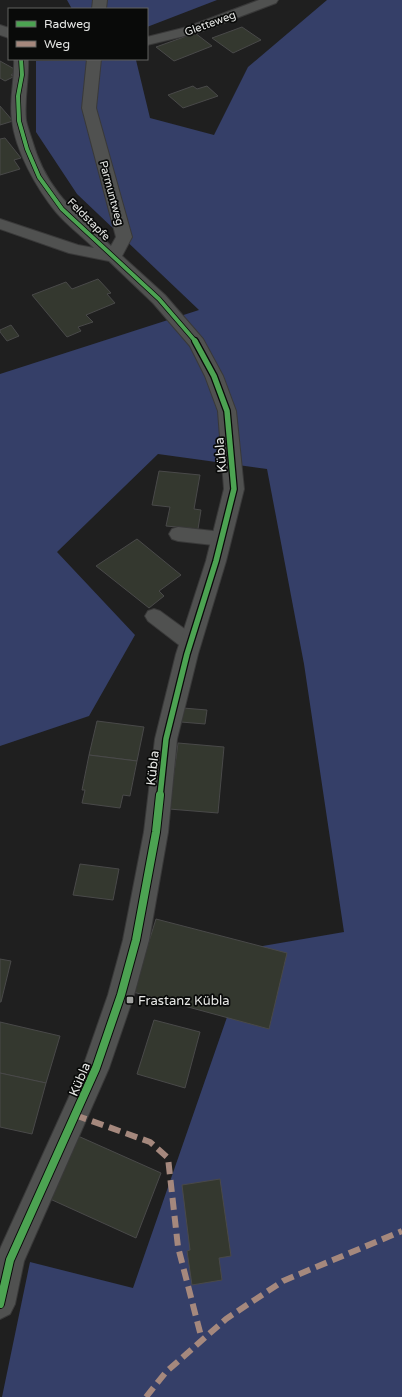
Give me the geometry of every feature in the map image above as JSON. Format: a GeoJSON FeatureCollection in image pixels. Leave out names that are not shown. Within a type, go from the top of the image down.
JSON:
{"type":"FeatureCollection","features":[{"type":"Feature","properties":{"kind":"street","name":"Gletteweg"},"geometry":{"type":"LineString","coordinates":[[148,41],[192,30],[271,0]]}},
{"type":"Feature","properties":{"kind":"street","name":"Feldstapfe"},"geometry":{"type":"LineString","coordinates":[[21,60],[22,75],[18,96],[19,121],[27,149],[39,177],[62,209],[113,257]]}},
{"type":"Feature","properties":{"kind":"street","name":"Parmuntweg"},"geometry":{"type":"LineString","coordinates":[[94,60],[89,108],[124,237],[113,257]]}},
{"type":"Feature","properties":{"kind":"street"},"geometry":{"type":"LineString","coordinates":[[0,224],[75,248],[113,257]]}},
{"type":"Feature","properties":{"kind":"street","name":"Kübla"},"geometry":{"type":"LineString","coordinates":[[0,1304],[10,1260],[96,1068],[121,995],[136,940],[156,832],[166,739],[190,642],[216,561],[234,489],[227,411],[214,376],[197,343],[159,299],[113,257]]}},
{"type":"Feature","properties":{"kind":"lane"},"geometry":{"type":"LineString","coordinates":[[178,534],[222,539]]}},
{"type":"Feature","properties":{"kind":"lane"},"geometry":{"type":"LineString","coordinates":[[154,616],[190,642]]}},
{"type":"Feature","properties":{"kind":"shaded area"},"geometry":{"type":"Polygon","coordinates":[[[67,0],[217,0],[148,27],[148,8],[71,8],[67,0]]]}},
{"type":"Feature","properties":{"kind":"shaded area"},"geometry":{"type":"Polygon","coordinates":[[[327,0],[402,0],[402,1397],[2,1397],[30,1262],[133,1288],[251,948],[344,932],[304,664],[267,469],[158,454],[57,552],[135,635],[89,716],[0,746],[0,374],[199,310],[77,194],[36,132],[36,61],[136,60],[150,118],[214,135],[248,67],[327,0]]]}},
{"type":"Feature","properties":{"kind":"building"},"geometry":{"type":"Polygon","coordinates":[[[242,27],[261,40],[233,53],[212,38],[242,27]]]}},
{"type":"Feature","properties":{"kind":"building"},"geometry":{"type":"Polygon","coordinates":[[[195,33],[212,46],[174,61],[156,47],[195,33]]]}},
{"type":"Feature","properties":{"kind":"building"},"geometry":{"type":"Polygon","coordinates":[[[0,61],[18,71],[11,75],[15,76],[5,81],[0,78],[0,61]]]}},
{"type":"Feature","properties":{"kind":"building"},"geometry":{"type":"Polygon","coordinates":[[[193,86],[197,89],[207,86],[218,96],[183,108],[168,95],[193,86]]]}},
{"type":"Feature","properties":{"kind":"building"},"geometry":{"type":"Polygon","coordinates":[[[0,106],[13,121],[0,125],[0,106]]]}},
{"type":"Feature","properties":{"kind":"building"},"geometry":{"type":"Polygon","coordinates":[[[5,138],[21,158],[14,160],[20,169],[0,175],[0,139],[5,138]]]}},
{"type":"Feature","properties":{"kind":"building"},"geometry":{"type":"Polygon","coordinates":[[[98,279],[111,293],[107,294],[115,303],[86,315],[93,322],[78,327],[81,331],[67,337],[32,295],[66,282],[72,289],[98,279]]]}},
{"type":"Feature","properties":{"kind":"building"},"geometry":{"type":"Polygon","coordinates":[[[11,325],[19,336],[7,341],[0,330],[11,325]]]}},
{"type":"Feature","properties":{"kind":"building"},"geometry":{"type":"Polygon","coordinates":[[[159,471],[200,475],[194,509],[201,510],[198,529],[166,526],[170,507],[152,505],[159,471]]]}},
{"type":"Feature","properties":{"kind":"building"},"geometry":{"type":"Polygon","coordinates":[[[137,539],[181,575],[159,591],[164,596],[149,608],[96,566],[137,539]]]}},
{"type":"Feature","properties":{"kind":"building"},"geometry":{"type":"Polygon","coordinates":[[[183,708],[207,710],[205,724],[181,722],[183,708]]]}},
{"type":"Feature","properties":{"kind":"building"},"geometry":{"type":"Polygon","coordinates":[[[97,721],[144,727],[137,761],[89,755],[97,721]]]}},
{"type":"Feature","properties":{"kind":"building"},"geometry":{"type":"Polygon","coordinates":[[[178,743],[224,747],[218,813],[169,809],[178,743]]]}},
{"type":"Feature","properties":{"kind":"building"},"geometry":{"type":"Polygon","coordinates":[[[89,755],[137,761],[130,796],[123,795],[120,808],[82,803],[85,790],[82,790],[89,755]]]}},
{"type":"Feature","properties":{"kind":"building"},"geometry":{"type":"Polygon","coordinates":[[[80,864],[119,869],[113,900],[73,895],[80,864]]]}},
{"type":"Feature","properties":{"kind":"building"},"geometry":{"type":"Polygon","coordinates":[[[156,919],[287,953],[269,1029],[133,992],[156,919]]]}},
{"type":"Feature","properties":{"kind":"building"},"geometry":{"type":"Polygon","coordinates":[[[0,959],[11,961],[1,1002],[0,1002],[0,959]]]}},
{"type":"Feature","properties":{"kind":"building"},"geometry":{"type":"Polygon","coordinates":[[[154,1020],[200,1032],[185,1088],[137,1074],[154,1020]]]}},
{"type":"Feature","properties":{"kind":"building"},"geometry":{"type":"Polygon","coordinates":[[[0,1022],[60,1036],[46,1083],[0,1073],[0,1022]]]}},
{"type":"Feature","properties":{"kind":"building"},"geometry":{"type":"Polygon","coordinates":[[[0,1073],[46,1083],[32,1134],[0,1127],[0,1073]]]}},
{"type":"Feature","properties":{"kind":"building"},"geometry":{"type":"Polygon","coordinates":[[[78,1136],[161,1173],[136,1238],[50,1199],[78,1136]]]}},
{"type":"Feature","properties":{"kind":"building"},"geometry":{"type":"Polygon","coordinates":[[[220,1179],[231,1256],[219,1258],[222,1280],[192,1285],[187,1251],[190,1250],[182,1185],[220,1179]]]}},
{"type":"Feature","properties":{"kind":"marked path"},"geometry":{"type":"LineString","coordinates":[[75,1115],[150,1142],[168,1158],[178,1247],[202,1340]]}},
{"type":"Feature","properties":{"kind":"marked path"},"geometry":{"type":"LineString","coordinates":[[146,1397],[166,1372],[226,1319],[283,1281],[402,1231]]}},
{"type":"Feature","properties":{"kind":"cycle path"},"geometry":{"type":"LineString","coordinates":[[0,1304],[10,1260],[96,1068],[121,995],[136,940],[156,832],[166,739],[187,654],[216,561],[234,489],[227,411],[214,376],[197,343],[159,299],[62,209],[39,177],[27,149],[19,121],[18,96],[22,75],[21,60]]}},
{"type":"Feature","properties":{"kind":"place","name":"Frastanz Kübla"},"geometry":{"type":"Point","coordinates":[130,1000]}}]}
